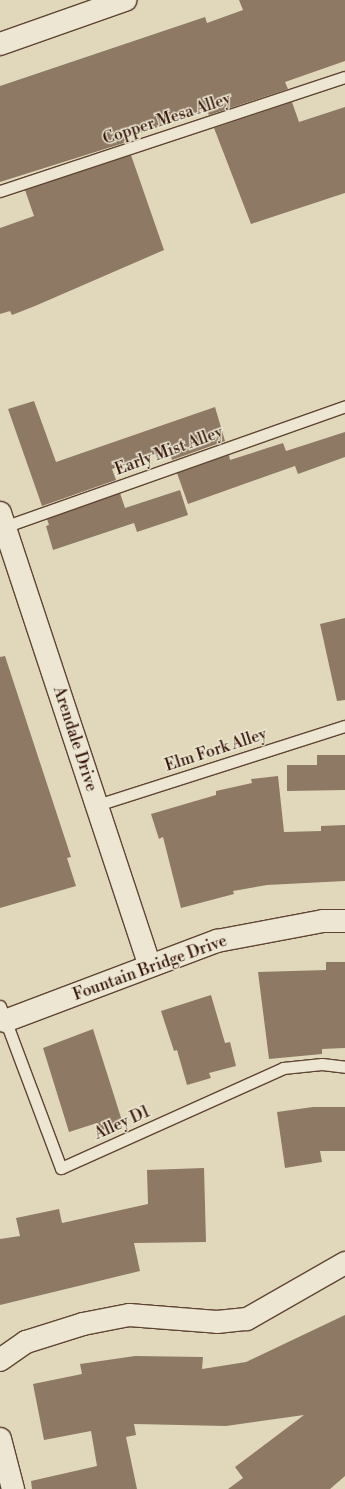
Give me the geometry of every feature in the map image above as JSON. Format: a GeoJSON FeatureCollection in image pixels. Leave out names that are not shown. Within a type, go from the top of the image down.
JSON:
{"type":"FeatureCollection","features":[{"type":"Feature","properties":{"kind":"street"},"geometry":{"type":"LineString","coordinates":[[0,44],[125,0]]}},
{"type":"Feature","properties":{"kind":"street","name":"Arendale Drive"},"geometry":{"type":"LineString","coordinates":[[2,520],[150,966]]}},
{"type":"Feature","properties":{"kind":"street","name":"Fountain Bridge Drive"},"geometry":{"type":"LineString","coordinates":[[2,1013],[150,966],[217,941],[323,921],[345,921]]}},
{"type":"Feature","properties":{"kind":"street"},"geometry":{"type":"LineString","coordinates":[[0,1360],[26,1342],[83,1324],[129,1315],[218,1322],[247,1319],[345,1263]]}},
{"type":"Feature","properties":{"kind":"street"},"geometry":{"type":"LineString","coordinates":[[0,1439],[14,1489]]}},
{"type":"Feature","properties":{"kind":"lane","name":"Copper Mesa Alley"},"geometry":{"type":"LineString","coordinates":[[0,191],[345,77]]}},
{"type":"Feature","properties":{"kind":"lane","name":"Early Mist Alley"},"geometry":{"type":"LineString","coordinates":[[2,520],[345,406]]}},
{"type":"Feature","properties":{"kind":"lane","name":"Elm Fork Alley"},"geometry":{"type":"LineString","coordinates":[[96,805],[345,726]]}},
{"type":"Feature","properties":{"kind":"lane","name":"Alley D1"},"geometry":{"type":"LineString","coordinates":[[2,1013],[61,1168],[283,1068],[322,1064],[345,1067]]}},
{"type":"Feature","properties":{"kind":"building"},"geometry":{"type":"Polygon","coordinates":[[[239,0],[345,0],[345,61],[285,82],[288,89],[209,115],[207,111],[127,137],[127,142],[0,182],[0,86],[205,17],[207,23],[243,10],[239,0]]]}},
{"type":"Feature","properties":{"kind":"building"},"geometry":{"type":"Polygon","coordinates":[[[292,102],[299,122],[345,107],[345,193],[251,224],[214,128],[292,102]]]}},
{"type":"Feature","properties":{"kind":"building"},"geometry":{"type":"Polygon","coordinates":[[[131,155],[164,250],[12,315],[10,311],[0,314],[0,228],[34,216],[25,190],[131,155]]]}},
{"type":"Feature","properties":{"kind":"building"},"geometry":{"type":"Polygon","coordinates":[[[34,401],[56,462],[215,407],[225,441],[172,460],[169,449],[112,469],[116,480],[42,506],[8,409],[34,401]]]}},
{"type":"Feature","properties":{"kind":"building"},"geometry":{"type":"Polygon","coordinates":[[[345,432],[345,457],[298,474],[295,466],[188,504],[177,473],[229,455],[230,460],[283,443],[286,451],[345,432]]]}},
{"type":"Feature","properties":{"kind":"building"},"geometry":{"type":"Polygon","coordinates":[[[180,490],[188,515],[137,532],[134,523],[53,550],[46,526],[49,525],[47,519],[120,493],[125,508],[180,490]]]}},
{"type":"Feature","properties":{"kind":"building"},"geometry":{"type":"Polygon","coordinates":[[[345,618],[345,700],[337,701],[320,624],[345,618]]]}},
{"type":"Feature","properties":{"kind":"building"},"geometry":{"type":"Polygon","coordinates":[[[5,656],[71,857],[67,858],[76,886],[0,908],[0,657],[5,656]]]}},
{"type":"Feature","properties":{"kind":"building"},"geometry":{"type":"Polygon","coordinates":[[[317,755],[345,755],[345,790],[287,791],[287,765],[317,765],[317,755]]]}},
{"type":"Feature","properties":{"kind":"building"},"geometry":{"type":"Polygon","coordinates":[[[278,776],[284,832],[321,831],[321,826],[345,825],[345,881],[267,885],[233,891],[234,894],[181,908],[163,837],[159,839],[151,814],[216,795],[216,791],[252,783],[251,779],[278,776]]]}},
{"type":"Feature","properties":{"kind":"building"},"geometry":{"type":"Polygon","coordinates":[[[326,962],[345,962],[345,1048],[322,1049],[322,1054],[269,1059],[258,972],[326,970],[326,962]]]}},
{"type":"Feature","properties":{"kind":"building"},"geometry":{"type":"Polygon","coordinates":[[[211,995],[225,1043],[230,1042],[236,1066],[209,1073],[211,1078],[187,1085],[177,1050],[174,1051],[161,1011],[211,995]]]}},
{"type":"Feature","properties":{"kind":"building"},"geometry":{"type":"Polygon","coordinates":[[[93,1029],[123,1124],[99,1131],[97,1123],[69,1132],[43,1048],[93,1029]]]}},
{"type":"Feature","properties":{"kind":"building"},"geometry":{"type":"Polygon","coordinates":[[[313,1107],[345,1107],[345,1151],[320,1151],[322,1162],[285,1168],[277,1112],[313,1107]]]}},
{"type":"Feature","properties":{"kind":"building"},"geometry":{"type":"Polygon","coordinates":[[[204,1168],[206,1242],[134,1243],[140,1271],[0,1305],[0,1239],[20,1236],[16,1218],[59,1209],[62,1223],[148,1204],[147,1170],[204,1168]]]}},
{"type":"Feature","properties":{"kind":"building"},"geometry":{"type":"Polygon","coordinates":[[[345,1315],[345,1476],[330,1489],[228,1489],[243,1478],[235,1467],[304,1415],[226,1426],[134,1424],[136,1435],[126,1437],[137,1489],[32,1489],[31,1481],[97,1466],[91,1431],[44,1440],[33,1384],[82,1374],[80,1364],[135,1356],[203,1357],[202,1369],[246,1362],[345,1315]]]}}]}
